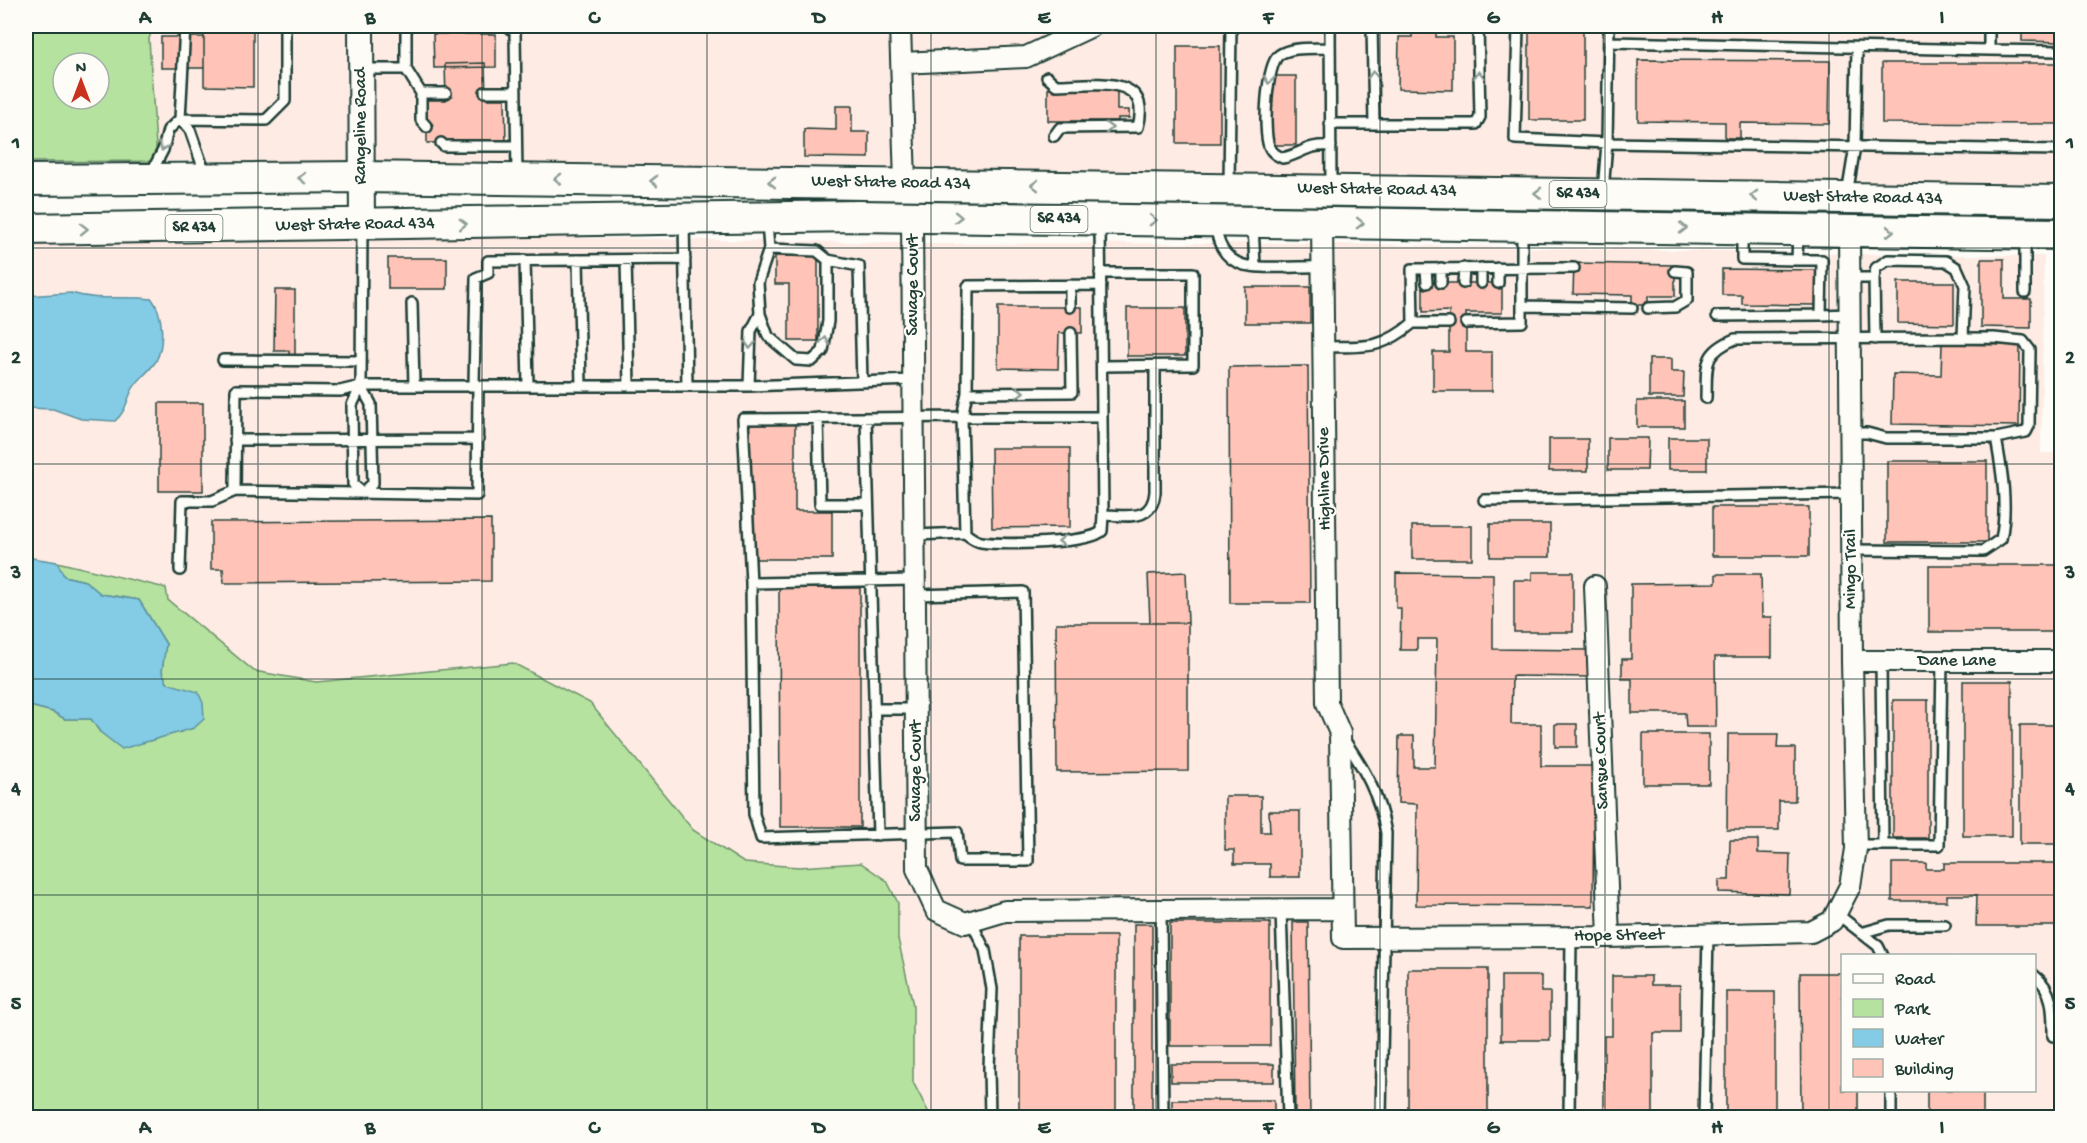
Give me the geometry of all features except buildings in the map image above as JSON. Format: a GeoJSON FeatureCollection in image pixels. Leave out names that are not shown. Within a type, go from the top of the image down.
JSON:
{"type":"FeatureCollection","features":[{"type":"Feature","properties":{"kind":"main road","name":"SR 434"},"geometry":{"type":"LineString","coordinates":[[26,180],[361,177],[517,179]]}},
{"type":"Feature","properties":{"kind":"main road","name":"West State Road 434"},"geometry":{"type":"LineString","coordinates":[[517,179],[2061,201]]}},
{"type":"Feature","properties":{"kind":"main road"},"geometry":{"type":"LineString","coordinates":[[858,216],[886,202],[905,183]]}},
{"type":"Feature","properties":{"kind":"main road"},"geometry":{"type":"LineString","coordinates":[[912,217],[927,201],[956,184]]}},
{"type":"Feature","properties":{"kind":"main road"},"geometry":{"type":"LineString","coordinates":[[1794,230],[1826,214],[1846,198]]}},
{"type":"Feature","properties":{"kind":"main road"},"geometry":{"type":"LineString","coordinates":[[1849,230],[1863,216],[1896,198]]}},
{"type":"Feature","properties":{"kind":"main road","name":"West State Road 434"},"geometry":{"type":"LineString","coordinates":[[858,216],[1849,230],[1947,245],[2025,234],[2061,234]]}},
{"type":"Feature","properties":{"kind":"main road","name":"SR 434"},"geometry":{"type":"LineString","coordinates":[[684,219],[858,216]]}},
{"type":"Feature","properties":{"kind":"main road","name":"West State Road 434"},"geometry":{"type":"LineString","coordinates":[[26,230],[684,219]]}},
{"type":"Feature","properties":{"kind":"street","name":"Rangeline Road"},"geometry":{"type":"LineString","coordinates":[[361,26],[362,226]]}},
{"type":"Feature","properties":{"kind":"street"},"geometry":{"type":"LineString","coordinates":[[900,26],[905,183]]}},
{"type":"Feature","properties":{"kind":"street"},"geometry":{"type":"LineString","coordinates":[[902,63],[1033,56],[1092,26]]}},
{"type":"Feature","properties":{"kind":"street","name":"Savage Court"},"geometry":{"type":"LineString","coordinates":[[912,217],[917,869],[936,910],[965,923],[971,921]]}},
{"type":"Feature","properties":{"kind":"street","name":"Highline Drive"},"geometry":{"type":"LineString","coordinates":[[1322,222],[1327,703],[1340,733]]}},
{"type":"Feature","properties":{"kind":"street","name":"Mingo Trail"},"geometry":{"type":"LineString","coordinates":[[1838,909],[1850,886],[1856,845],[1852,662],[1849,230]]}},
{"type":"Feature","properties":{"kind":"street","name":"Sansue Court"},"geometry":{"type":"LineString","coordinates":[[1595,586],[1609,937]]}},
{"type":"Feature","properties":{"kind":"street","name":"Dane Lane"},"geometry":{"type":"LineString","coordinates":[[1852,662],[2061,661]]}},
{"type":"Feature","properties":{"kind":"street","name":"Hope Street"},"geometry":{"type":"LineString","coordinates":[[1340,733],[1343,938],[1609,937],[1811,932],[1832,921],[1838,909]]}},
{"type":"Feature","properties":{"kind":"street"},"geometry":{"type":"LineString","coordinates":[[971,921],[1005,911],[1342,909]]}},
{"type":"Feature","properties":{"kind":"lane"},"geometry":{"type":"LineString","coordinates":[[185,26],[180,119],[190,130],[207,178]]}},
{"type":"Feature","properties":{"kind":"lane"},"geometry":{"type":"LineString","coordinates":[[147,179],[164,150],[168,130],[180,119],[266,120],[285,101],[285,26]]}},
{"type":"Feature","properties":{"kind":"lane"},"geometry":{"type":"LineString","coordinates":[[406,26],[406,69],[421,93],[421,120],[427,127]]}},
{"type":"Feature","properties":{"kind":"lane"},"geometry":{"type":"LineString","coordinates":[[506,26],[515,32],[517,179]]}},
{"type":"Feature","properties":{"kind":"lane"},"geometry":{"type":"LineString","coordinates":[[1229,188],[1231,26]]}},
{"type":"Feature","properties":{"kind":"lane"},"geometry":{"type":"LineString","coordinates":[[1330,26],[1331,190]]}},
{"type":"Feature","properties":{"kind":"lane"},"geometry":{"type":"LineString","coordinates":[[1372,26],[1374,124]]}},
{"type":"Feature","properties":{"kind":"lane"},"geometry":{"type":"LineString","coordinates":[[1330,124],[1476,124],[1480,117],[1478,26]]}},
{"type":"Feature","properties":{"kind":"lane"},"geometry":{"type":"LineString","coordinates":[[1518,26],[1515,139],[1607,143],[2061,150]]}},
{"type":"Feature","properties":{"kind":"lane"},"geometry":{"type":"LineString","coordinates":[[1602,194],[1607,143],[1609,26]]}},
{"type":"Feature","properties":{"kind":"lane"},"geometry":{"type":"LineString","coordinates":[[1989,26],[1989,50]]}},
{"type":"Feature","properties":{"kind":"lane"},"geometry":{"type":"LineString","coordinates":[[1609,42],[2061,51]]}},
{"type":"Feature","properties":{"kind":"lane"},"geometry":{"type":"LineString","coordinates":[[1330,48],[1300,49],[1280,54],[1273,62],[1269,75],[1267,106],[1268,144],[1274,153],[1282,158],[1316,144],[1331,146]]}},
{"type":"Feature","properties":{"kind":"lane"},"geometry":{"type":"LineString","coordinates":[[1846,198],[1855,146],[1857,48]]}},
{"type":"Feature","properties":{"kind":"lane"},"geometry":{"type":"LineString","coordinates":[[361,69],[406,69]]}},
{"type":"Feature","properties":{"kind":"lane"},"geometry":{"type":"LineString","coordinates":[[1047,77],[1056,85],[1124,85],[1136,94],[1141,114],[1138,127],[1060,128],[1054,136]]}},
{"type":"Feature","properties":{"kind":"lane"},"geometry":{"type":"LineString","coordinates":[[486,92],[516,92]]}},
{"type":"Feature","properties":{"kind":"lane"},"geometry":{"type":"LineString","coordinates":[[421,93],[446,93]]}},
{"type":"Feature","properties":{"kind":"lane"},"geometry":{"type":"LineString","coordinates":[[447,144],[516,146]]}},
{"type":"Feature","properties":{"kind":"lane"},"geometry":{"type":"LineString","coordinates":[[767,217],[769,249],[758,282],[760,314],[768,336],[796,360],[812,361],[824,351],[828,321],[828,260]]}},
{"type":"Feature","properties":{"kind":"lane"},"geometry":{"type":"LineString","coordinates":[[684,219],[687,386]]}},
{"type":"Feature","properties":{"kind":"lane"},"geometry":{"type":"LineString","coordinates":[[915,535],[965,533],[981,542],[1078,541],[1098,535],[1103,525],[1100,219]]}},
{"type":"Feature","properties":{"kind":"lane"},"geometry":{"type":"LineString","coordinates":[[1216,221],[1217,238],[1225,254],[1242,265],[1322,267]]}},
{"type":"Feature","properties":{"kind":"lane"},"geometry":{"type":"LineString","coordinates":[[1253,222],[1256,265]]}},
{"type":"Feature","properties":{"kind":"lane"},"geometry":{"type":"LineString","coordinates":[[362,226],[361,386],[352,405],[354,484],[363,493]]}},
{"type":"Feature","properties":{"kind":"lane"},"geometry":{"type":"LineString","coordinates":[[1466,323],[1482,318],[1522,322],[1522,226]]}},
{"type":"Feature","properties":{"kind":"lane"},"geometry":{"type":"LineString","coordinates":[[1742,229],[1742,259],[1822,260],[1821,315]]}},
{"type":"Feature","properties":{"kind":"lane"},"geometry":{"type":"LineString","coordinates":[[1794,230],[1797,260]]}},
{"type":"Feature","properties":{"kind":"lane"},"geometry":{"type":"LineString","coordinates":[[2025,234],[2025,292]]}},
{"type":"Feature","properties":{"kind":"lane"},"geometry":{"type":"LineString","coordinates":[[1875,339],[1874,278],[1876,268],[1888,260],[1947,245],[1965,286],[1963,338]]}},
{"type":"Feature","properties":{"kind":"lane"},"geometry":{"type":"LineString","coordinates":[[769,249],[817,250],[828,260],[860,266],[862,382]]}},
{"type":"Feature","properties":{"kind":"lane"},"geometry":{"type":"LineString","coordinates":[[525,260],[528,385]]}},
{"type":"Feature","properties":{"kind":"lane"},"geometry":{"type":"LineString","coordinates":[[578,260],[581,385]]}},
{"type":"Feature","properties":{"kind":"lane"},"geometry":{"type":"LineString","coordinates":[[626,260],[629,385]]}},
{"type":"Feature","properties":{"kind":"lane"},"geometry":{"type":"LineString","coordinates":[[180,570],[182,501],[212,501],[235,491],[477,495],[476,278],[488,273],[488,261],[685,260]]}},
{"type":"Feature","properties":{"kind":"lane"},"geometry":{"type":"LineString","coordinates":[[1441,268],[1441,283]]}},
{"type":"Feature","properties":{"kind":"lane"},"geometry":{"type":"LineString","coordinates":[[1463,283],[1464,268]]}},
{"type":"Feature","properties":{"kind":"lane"},"geometry":{"type":"LineString","coordinates":[[1481,268],[1481,283]]}},
{"type":"Feature","properties":{"kind":"lane"},"geometry":{"type":"LineString","coordinates":[[1498,268],[1498,283]]}},
{"type":"Feature","properties":{"kind":"lane"},"geometry":{"type":"LineString","coordinates":[[1413,323],[1412,269],[1574,268]]}},
{"type":"Feature","properties":{"kind":"lane"},"geometry":{"type":"LineString","coordinates":[[1426,269],[1427,283]]}},
{"type":"Feature","properties":{"kind":"lane"},"geometry":{"type":"LineString","coordinates":[[1648,308],[1674,307],[1688,300],[1687,272],[1675,271]]}},
{"type":"Feature","properties":{"kind":"lane"},"geometry":{"type":"LineString","coordinates":[[1100,273],[1193,273],[1193,366],[1102,366]]}},
{"type":"Feature","properties":{"kind":"lane"},"geometry":{"type":"LineString","coordinates":[[1850,278],[1874,278]]}},
{"type":"Feature","properties":{"kind":"lane"},"geometry":{"type":"LineString","coordinates":[[1070,285],[1070,308]]}},
{"type":"Feature","properties":{"kind":"lane"},"geometry":{"type":"LineString","coordinates":[[965,533],[962,417],[967,393],[968,286],[1101,285]]}},
{"type":"Feature","properties":{"kind":"lane"},"geometry":{"type":"LineString","coordinates":[[412,303],[414,386]]}},
{"type":"Feature","properties":{"kind":"lane"},"geometry":{"type":"LineString","coordinates":[[1522,306],[1632,308]]}},
{"type":"Feature","properties":{"kind":"lane"},"geometry":{"type":"LineString","coordinates":[[1323,347],[1371,346],[1393,340],[1413,323],[1445,323],[1441,311]]}},
{"type":"Feature","properties":{"kind":"lane"},"geometry":{"type":"LineString","coordinates":[[1427,312],[1427,323]]}},
{"type":"Feature","properties":{"kind":"lane"},"geometry":{"type":"LineString","coordinates":[[750,386],[750,331],[760,314]]}},
{"type":"Feature","properties":{"kind":"lane"},"geometry":{"type":"LineString","coordinates":[[1717,316],[1850,314]]}},
{"type":"Feature","properties":{"kind":"lane"},"geometry":{"type":"LineString","coordinates":[[967,393],[1072,392],[1071,333]]}},
{"type":"Feature","properties":{"kind":"lane"},"geometry":{"type":"LineString","coordinates":[[1706,398],[1707,362],[1713,351],[1735,339],[1963,338],[2023,341],[2030,350],[2029,426],[2026,432],[1996,438],[1886,438],[1850,433]]}},
{"type":"Feature","properties":{"kind":"lane"},"geometry":{"type":"LineString","coordinates":[[223,360],[361,361]]}},
{"type":"Feature","properties":{"kind":"lane"},"geometry":{"type":"LineString","coordinates":[[1103,515],[1142,514],[1153,507],[1155,366]]}},
{"type":"Feature","properties":{"kind":"lane"},"geometry":{"type":"LineString","coordinates":[[235,491],[236,390],[340,391],[361,386],[476,385],[750,386],[913,380]]}},
{"type":"Feature","properties":{"kind":"lane"},"geometry":{"type":"LineString","coordinates":[[361,386],[371,404],[373,483],[363,493]]}},
{"type":"Feature","properties":{"kind":"lane"},"geometry":{"type":"LineString","coordinates":[[751,583],[871,581],[915,587],[1023,592],[1028,861],[960,861],[957,832],[761,838],[754,814],[751,583],[743,419],[1102,417]]}},
{"type":"Feature","properties":{"kind":"lane"},"geometry":{"type":"LineString","coordinates":[[818,418],[820,504],[868,504]]}},
{"type":"Feature","properties":{"kind":"lane"},"geometry":{"type":"LineString","coordinates":[[866,418],[878,835]]}},
{"type":"Feature","properties":{"kind":"lane"},"geometry":{"type":"LineString","coordinates":[[1851,550],[1983,551],[1992,547],[2001,539],[2005,522],[2003,480],[1996,438]]}},
{"type":"Feature","properties":{"kind":"lane"},"geometry":{"type":"LineString","coordinates":[[235,440],[478,439]]}},
{"type":"Feature","properties":{"kind":"lane"},"geometry":{"type":"LineString","coordinates":[[1484,500],[1851,494]]}},
{"type":"Feature","properties":{"kind":"lane"},"geometry":{"type":"LineString","coordinates":[[1881,661],[1883,845]]}},
{"type":"Feature","properties":{"kind":"lane"},"geometry":{"type":"LineString","coordinates":[[1856,845],[1939,845],[1942,661]]}},
{"type":"Feature","properties":{"kind":"lane"},"geometry":{"type":"LineString","coordinates":[[874,709],[916,709]]}},
{"type":"Feature","properties":{"kind":"lane"},"geometry":{"type":"LineString","coordinates":[[1340,733],[1369,775],[1382,812],[1386,833],[1381,1118]]}},
{"type":"Feature","properties":{"kind":"lane"},"geometry":{"type":"LineString","coordinates":[[1838,909],[1861,933],[1878,946],[1882,954]]}},
{"type":"Feature","properties":{"kind":"lane"},"geometry":{"type":"LineString","coordinates":[[1161,910],[1163,1118]]}},
{"type":"Feature","properties":{"kind":"lane"},"geometry":{"type":"LineString","coordinates":[[1281,910],[1288,1118]]}},
{"type":"Feature","properties":{"kind":"lane"},"geometry":{"type":"LineString","coordinates":[[971,921],[985,950],[992,989],[990,1118]]}},
{"type":"Feature","properties":{"kind":"lane"},"geometry":{"type":"LineString","coordinates":[[1861,933],[1889,925],[1945,925]]}},
{"type":"Feature","properties":{"kind":"lane"},"geometry":{"type":"LineString","coordinates":[[1704,1118],[1708,934]]}},
{"type":"Feature","properties":{"kind":"lane"},"geometry":{"type":"LineString","coordinates":[[1569,1118],[1571,937]]}},
{"type":"Feature","properties":{"kind":"lane"},"geometry":{"type":"LineString","coordinates":[[2036,976],[2046,984],[2053,1010],[2053,1036]]}},
{"type":"Feature","properties":{"kind":"lane"},"geometry":{"type":"LineString","coordinates":[[1891,1092],[1891,1118]]}},
{"type":"Feature","properties":{"kind":"shaded area"},"geometry":{"type":"Polygon","coordinates":[[[153,26],[352,26],[352,161],[157,161],[149,39],[153,26]]]}},
{"type":"Feature","properties":{"kind":"shaded area"},"geometry":{"type":"Polygon","coordinates":[[[370,26],[892,26],[896,167],[370,161],[370,26]]]}},
{"type":"Feature","properties":{"kind":"shaded area"},"geometry":{"type":"Polygon","coordinates":[[[909,26],[1071,26],[1024,47],[911,53],[909,26]]]}},
{"type":"Feature","properties":{"kind":"shaded area"},"geometry":{"type":"Polygon","coordinates":[[[1114,26],[2061,26],[2061,189],[913,168],[911,73],[1029,69],[1114,26]]]}},
{"type":"Feature","properties":{"kind":"shaded area"},"geometry":{"type":"Polygon","coordinates":[[[465,236],[904,243],[928,915],[962,932],[1006,922],[1334,920],[1335,938],[1397,947],[1600,947],[1811,942],[1839,926],[1858,888],[1861,671],[2061,671],[2061,1117],[931,1117],[913,1082],[913,1005],[898,939],[898,903],[887,881],[861,863],[799,867],[744,863],[693,830],[590,703],[513,663],[316,682],[254,671],[168,600],[166,588],[26,557],[26,408],[53,409],[81,419],[126,411],[133,388],[157,359],[133,296],[91,299],[71,293],[26,296],[26,239],[465,236]]]}},
{"type":"Feature","properties":{"kind":"shaded area"},"geometry":{"type":"Polygon","coordinates":[[[1313,243],[1331,735],[1333,899],[1005,901],[965,912],[943,902],[926,867],[921,244],[1313,243]]]}},
{"type":"Feature","properties":{"kind":"shaded area"},"geometry":{"type":"Polygon","coordinates":[[[1331,244],[1841,253],[1847,848],[1841,883],[1826,913],[1809,922],[1617,926],[1604,576],[1586,577],[1599,927],[1352,928],[1349,739],[1352,737],[1349,723],[1346,722],[1336,700],[1331,244]]]}},
{"type":"Feature","properties":{"kind":"shaded area"},"geometry":{"type":"Polygon","coordinates":[[[1858,254],[2044,256],[2041,453],[2061,453],[2061,651],[1860,651],[1858,254]]]}},
{"type":"Feature","properties":{"kind":"green space"},"geometry":{"type":"Polygon","coordinates":[[[26,26],[153,26],[149,39],[157,161],[26,162],[26,26]]]}},
{"type":"Feature","properties":{"kind":"green space"},"geometry":{"type":"Polygon","coordinates":[[[57,562],[166,588],[168,600],[254,671],[316,682],[513,663],[590,703],[693,830],[744,863],[799,867],[861,863],[887,881],[898,903],[898,939],[913,1005],[913,1082],[931,1117],[26,1118],[26,705],[53,712],[65,719],[91,719],[100,732],[151,741],[168,734],[181,732],[181,688],[167,683],[162,671],[166,644],[139,600],[101,594],[85,581],[64,576],[57,562]]]}},
{"type":"Feature","properties":{"kind":"water"},"geometry":{"type":"Polygon","coordinates":[[[71,293],[102,298],[152,299],[159,312],[162,338],[159,354],[153,365],[132,390],[124,410],[115,421],[81,419],[53,409],[26,408],[26,296],[71,293]]]}},
{"type":"Feature","properties":{"kind":"water"},"geometry":{"type":"Polygon","coordinates":[[[26,557],[57,562],[64,576],[85,581],[101,594],[139,600],[166,644],[162,671],[167,683],[198,692],[203,703],[204,719],[194,728],[122,749],[100,732],[91,719],[65,719],[53,712],[26,705],[26,557]]]}}]}
